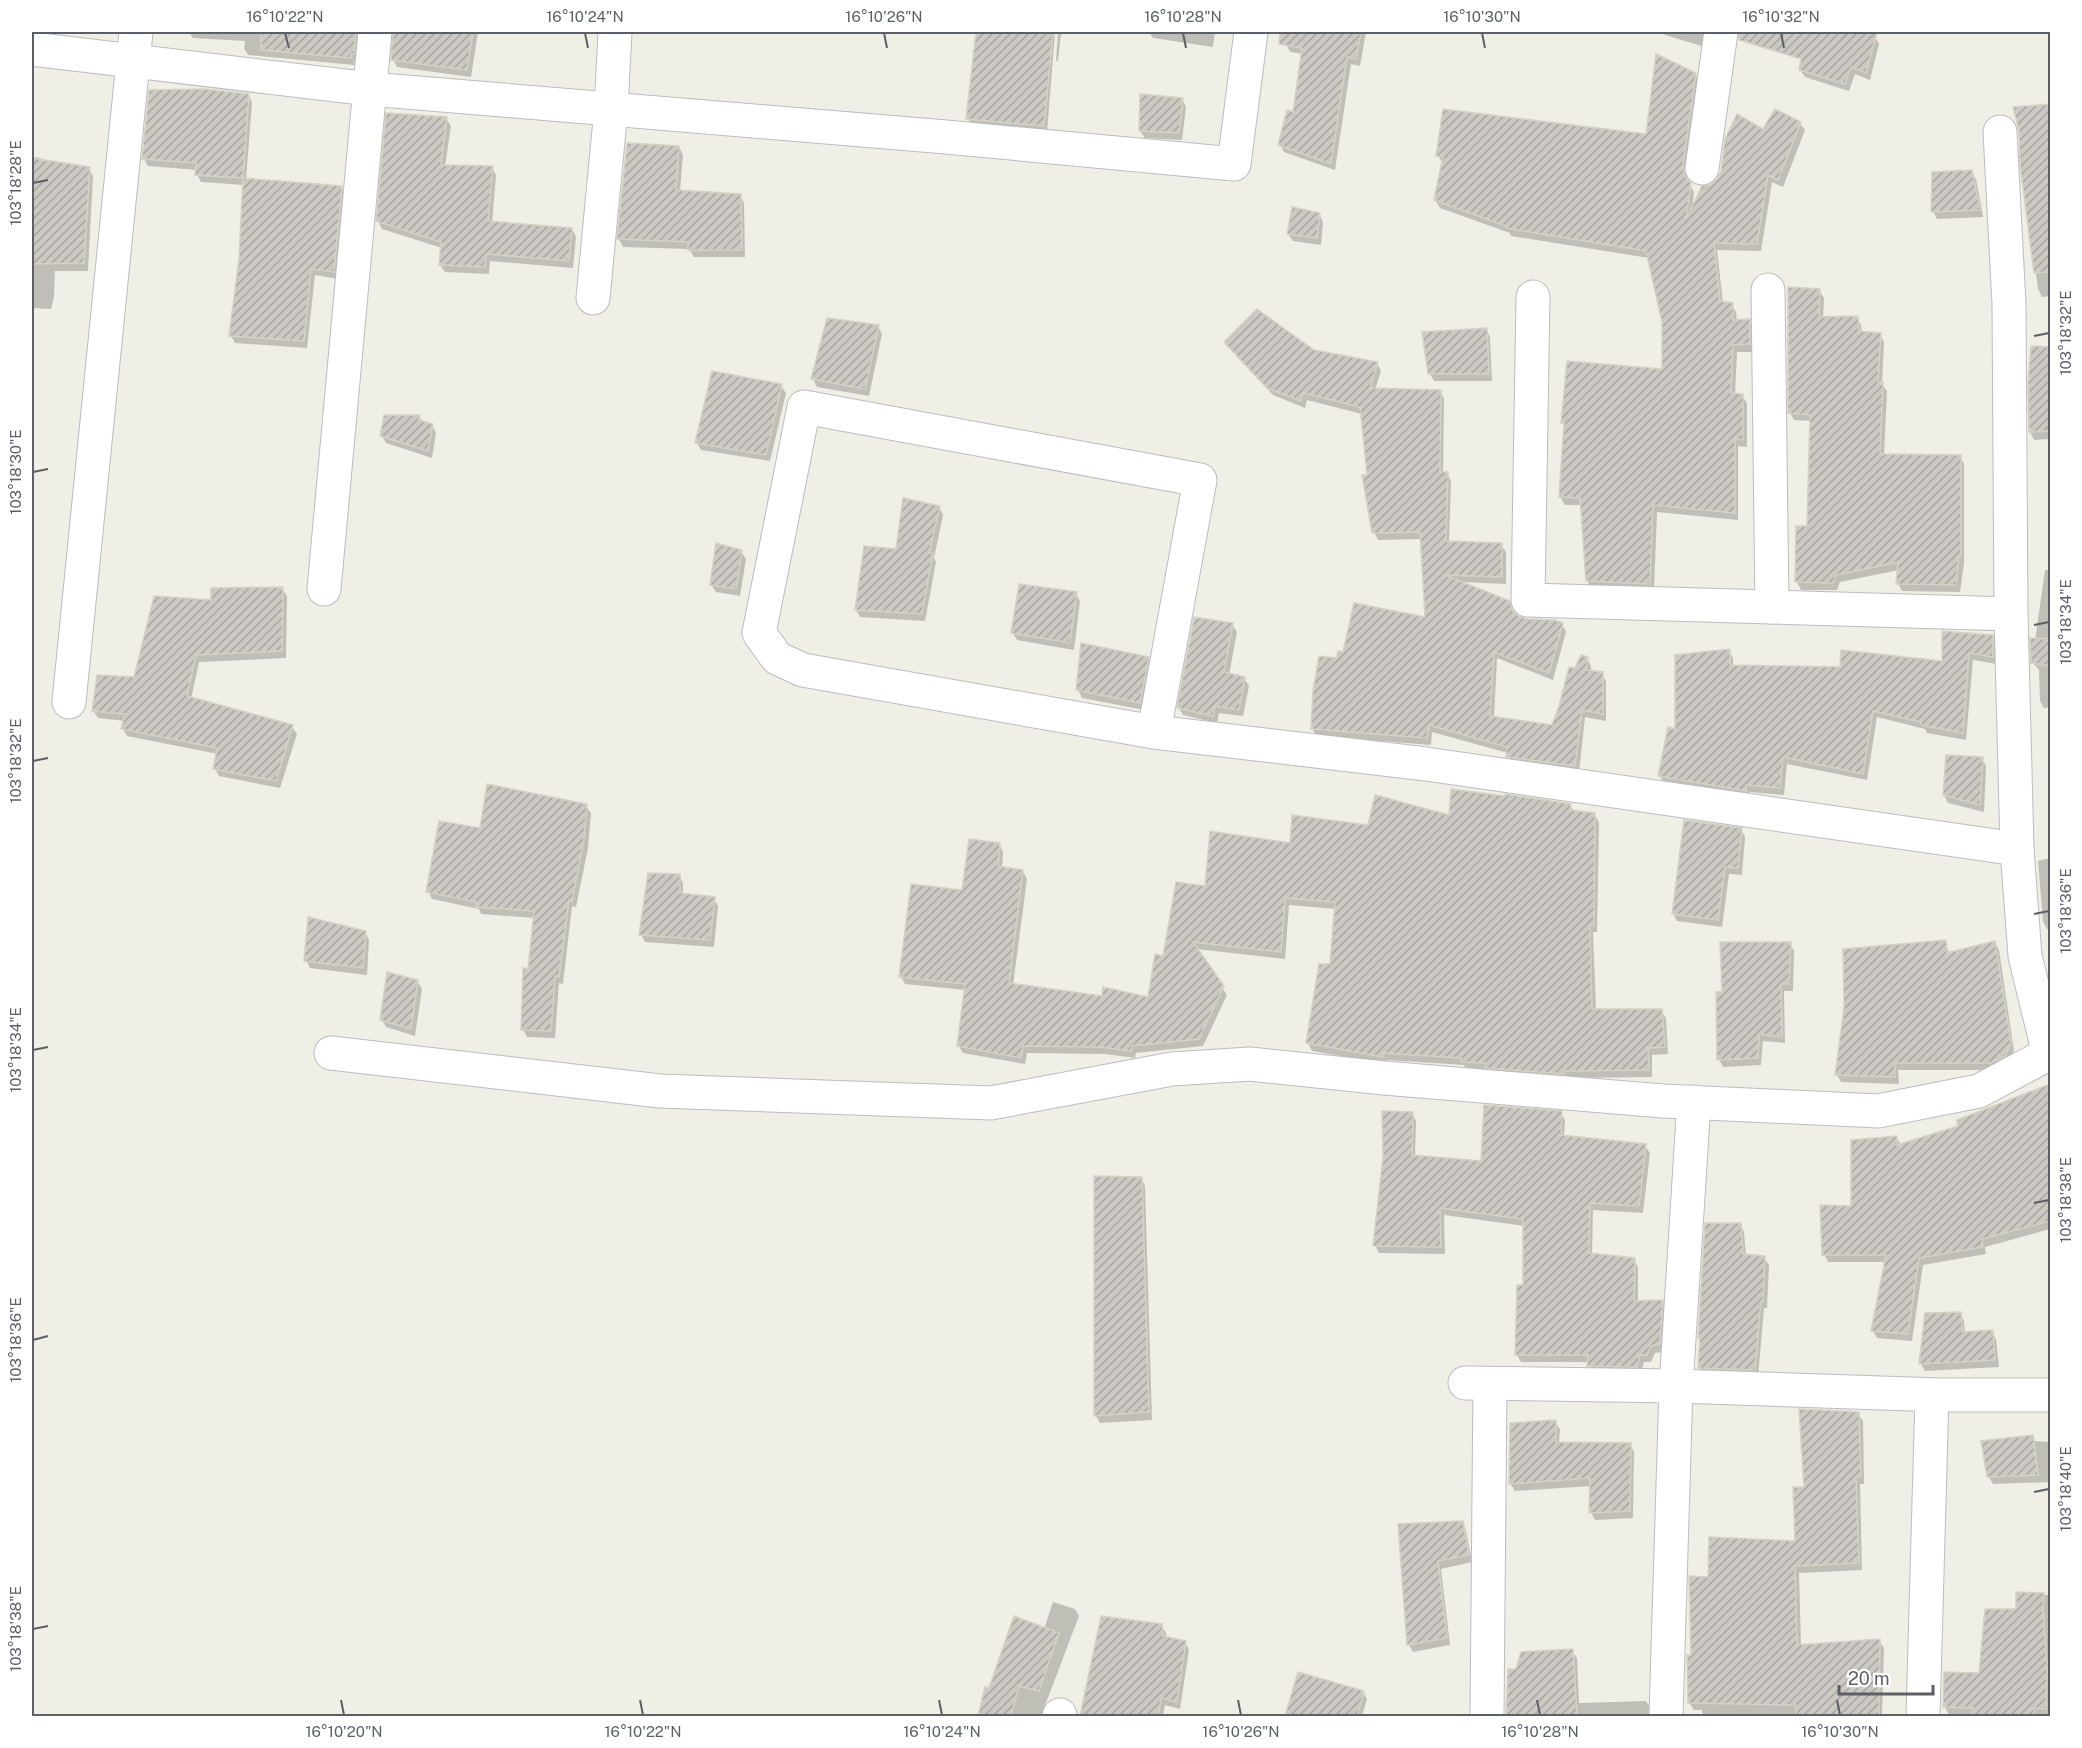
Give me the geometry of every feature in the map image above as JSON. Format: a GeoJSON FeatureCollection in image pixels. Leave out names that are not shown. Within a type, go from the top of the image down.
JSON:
{"type":"FeatureCollection","features":[{"type":"Feature","properties":{"kind":"street"},"geometry":{"type":"LineString","coordinates":[[324,589],[375,32]]}},
{"type":"Feature","properties":{"kind":"street"},"geometry":{"type":"LineString","coordinates":[[593,298],[611,109],[615,32]]}},
{"type":"Feature","properties":{"kind":"street"},"geometry":{"type":"LineString","coordinates":[[32,49],[135,46],[370,88],[1234,164],[1251,32]]}},
{"type":"Feature","properties":{"kind":"street"},"geometry":{"type":"LineString","coordinates":[[1702,168],[1721,32]]}},
{"type":"Feature","properties":{"kind":"street"},"geometry":{"type":"LineString","coordinates":[[69,702],[135,46]]}},
{"type":"Feature","properties":{"kind":"street"},"geometry":{"type":"LineString","coordinates":[[331,1053],[671,1091],[991,1102],[1172,1069],[1250,1064],[1384,1078],[1694,1102],[1878,1111],[1979,1091],[2050,1053],[2025,956],[2017,849],[2011,614],[2009,304],[2000,132]]}},
{"type":"Feature","properties":{"kind":"street"},"geometry":{"type":"LineString","coordinates":[[1768,290],[1772,607]]}},
{"type":"Feature","properties":{"kind":"street"},"geometry":{"type":"LineString","coordinates":[[1533,297],[1528,600],[2011,614]]}},
{"type":"Feature","properties":{"kind":"street"},"geometry":{"type":"LineString","coordinates":[[1154,732],[1200,480],[804,407],[759,633],[777,658],[803,670],[1154,732],[1438,766],[2017,849]]}},
{"type":"Feature","properties":{"kind":"street"},"geometry":{"type":"LineString","coordinates":[[1666,1716],[1676,1386],[1694,1102]]}},
{"type":"Feature","properties":{"kind":"street"},"geometry":{"type":"LineString","coordinates":[[1487,1716],[1478,1383],[1676,1386],[1932,1395],[2050,1395]]}},
{"type":"Feature","properties":{"kind":"street"},"geometry":{"type":"LineString","coordinates":[[1923,1716],[1932,1395]]}},
{"type":"Feature","properties":{"kind":"building"},"geometry":{"type":"Polygon","coordinates":[[[261,32],[356,32],[354,54],[351,54],[351,58],[261,50],[261,32]]]}},
{"type":"Feature","properties":{"kind":"building"},"geometry":{"type":"Polygon","coordinates":[[[393,32],[473,32],[467,70],[391,60],[393,32]]]}},
{"type":"Feature","properties":{"kind":"building"},"geometry":{"type":"Polygon","coordinates":[[[976,32],[1053,32],[1044,126],[966,119],[976,32]]]}},
{"type":"Feature","properties":{"kind":"building"},"geometry":{"type":"Polygon","coordinates":[[[1280,32],[1361,32],[1356,59],[1347,57],[1331,164],[1278,145],[1287,110],[1293,112],[1302,48],[1279,44],[1280,32]]]}},
{"type":"Feature","properties":{"kind":"building"},"geometry":{"type":"Polygon","coordinates":[[[1739,32],[1877,32],[1866,73],[1851,67],[1845,84],[1799,70],[1801,59],[1739,40],[1739,32]]]}},
{"type":"Feature","properties":{"kind":"building"},"geometry":{"type":"Polygon","coordinates":[[[1656,54],[1696,73],[1683,165],[1685,176],[1691,183],[1686,219],[1702,186],[1710,185],[1721,171],[1725,139],[1737,114],[1763,129],[1775,109],[1801,122],[1778,180],[1768,175],[1757,244],[1714,243],[1720,301],[1733,303],[1733,320],[1750,319],[1750,344],[1733,345],[1731,393],[1743,394],[1743,440],[1735,439],[1735,513],[1653,505],[1650,584],[1586,581],[1580,498],[1559,497],[1564,423],[1561,423],[1567,361],[1662,369],[1662,322],[1646,251],[1506,228],[1506,226],[1434,200],[1443,156],[1436,156],[1443,109],[1646,134],[1656,54]]]}},
{"type":"Feature","properties":{"kind":"building"},"geometry":{"type":"Polygon","coordinates":[[[205,89],[249,94],[243,178],[195,175],[196,163],[142,159],[149,90],[205,89]]]}},
{"type":"Feature","properties":{"kind":"building"},"geometry":{"type":"Polygon","coordinates":[[[1140,94],[1183,98],[1179,133],[1139,131],[1140,94]]]}},
{"type":"Feature","properties":{"kind":"building"},"geometry":{"type":"Polygon","coordinates":[[[2050,104],[2050,272],[2034,273],[2020,164],[2019,131],[2013,107],[2050,104]]]}},
{"type":"Feature","properties":{"kind":"building"},"geometry":{"type":"Polygon","coordinates":[[[386,113],[447,117],[441,165],[493,166],[488,221],[572,228],[569,261],[486,254],[485,267],[439,265],[441,242],[376,221],[386,113]]]}},
{"type":"Feature","properties":{"kind":"building"},"geometry":{"type":"Polygon","coordinates":[[[627,143],[679,146],[676,190],[741,194],[742,250],[688,250],[688,242],[617,239],[627,143]]]}},
{"type":"Feature","properties":{"kind":"building"},"geometry":{"type":"Polygon","coordinates":[[[32,158],[90,167],[84,263],[32,264],[32,158]]]}},
{"type":"Feature","properties":{"kind":"building"},"geometry":{"type":"Polygon","coordinates":[[[1972,170],[1980,210],[1931,212],[1932,172],[1972,170]]]}},
{"type":"Feature","properties":{"kind":"building"},"geometry":{"type":"Polygon","coordinates":[[[243,178],[342,186],[334,272],[311,269],[304,341],[229,336],[239,259],[243,178]]]}},
{"type":"Feature","properties":{"kind":"building"},"geometry":{"type":"Polygon","coordinates":[[[1292,207],[1320,213],[1317,238],[1287,234],[1292,207]]]}},
{"type":"Feature","properties":{"kind":"building"},"geometry":{"type":"Polygon","coordinates":[[[1788,287],[1820,289],[1819,317],[1858,316],[1859,331],[1881,333],[1878,382],[1883,382],[1880,454],[1961,455],[1961,556],[1959,556],[1956,585],[1896,584],[1898,562],[1836,575],[1833,583],[1795,582],[1796,526],[1807,526],[1810,415],[1788,413],[1788,287]]]}},
{"type":"Feature","properties":{"kind":"building"},"geometry":{"type":"Polygon","coordinates":[[[1257,309],[1314,350],[1378,362],[1370,388],[1441,390],[1440,472],[1448,472],[1446,541],[1502,543],[1502,577],[1445,575],[1510,601],[1512,610],[1519,616],[1563,623],[1549,673],[1494,652],[1490,716],[1552,725],[1569,667],[1575,668],[1581,655],[1588,657],[1586,670],[1603,672],[1603,714],[1582,710],[1575,766],[1506,757],[1507,747],[1429,725],[1427,738],[1311,729],[1313,691],[1319,656],[1337,658],[1338,651],[1343,652],[1354,603],[1425,617],[1420,532],[1372,533],[1362,475],[1367,475],[1360,407],[1303,393],[1301,401],[1267,388],[1224,342],[1257,309]]]}},
{"type":"Feature","properties":{"kind":"building"},"geometry":{"type":"Polygon","coordinates":[[[827,318],[879,325],[865,389],[811,379],[827,318]]]}},
{"type":"Feature","properties":{"kind":"building"},"geometry":{"type":"Polygon","coordinates":[[[1487,328],[1489,374],[1428,374],[1422,332],[1487,328]]]}},
{"type":"Feature","properties":{"kind":"building"},"geometry":{"type":"Polygon","coordinates":[[[2031,346],[2050,347],[2050,431],[2029,432],[2028,383],[2031,346]]]}},
{"type":"Feature","properties":{"kind":"building"},"geometry":{"type":"Polygon","coordinates":[[[712,371],[782,384],[766,455],[695,443],[712,371]]]}},
{"type":"Feature","properties":{"kind":"building"},"geometry":{"type":"Polygon","coordinates":[[[384,415],[420,415],[418,420],[433,424],[428,451],[380,436],[384,415]]]}},
{"type":"Feature","properties":{"kind":"building"},"geometry":{"type":"Polygon","coordinates":[[[903,498],[940,506],[929,553],[933,553],[922,614],[855,610],[864,546],[896,549],[903,498]]]}},
{"type":"Feature","properties":{"kind":"building"},"geometry":{"type":"Polygon","coordinates":[[[716,543],[742,550],[736,589],[710,585],[716,543]]]}},
{"type":"Feature","properties":{"kind":"building"},"geometry":{"type":"Polygon","coordinates":[[[1019,584],[1077,592],[1070,643],[1011,633],[1019,584]]]}},
{"type":"Feature","properties":{"kind":"building"},"geometry":{"type":"Polygon","coordinates":[[[283,587],[282,651],[196,655],[187,696],[293,725],[276,781],[213,769],[217,748],[121,729],[125,714],[92,711],[97,675],[134,677],[154,596],[211,600],[211,588],[283,587]]]}},
{"type":"Feature","properties":{"kind":"building"},"geometry":{"type":"Polygon","coordinates":[[[1194,617],[1233,623],[1224,672],[1245,677],[1239,710],[1215,706],[1213,716],[1177,708],[1194,617]]]}},
{"type":"Feature","properties":{"kind":"building"},"geometry":{"type":"Polygon","coordinates":[[[1942,631],[1993,635],[1993,657],[1969,653],[1963,733],[1921,725],[1921,722],[1873,711],[1863,774],[1783,757],[1780,788],[1746,785],[1746,791],[1658,776],[1668,727],[1675,729],[1675,655],[1730,649],[1730,665],[1840,667],[1841,650],[1942,661],[1942,631]]]}},
{"type":"Feature","properties":{"kind":"building"},"geometry":{"type":"Polygon","coordinates":[[[2030,638],[2050,639],[2050,666],[2031,663],[2030,638]]]}},
{"type":"Feature","properties":{"kind":"building"},"geometry":{"type":"Polygon","coordinates":[[[1081,643],[1149,657],[1140,703],[1076,690],[1081,643]]]}},
{"type":"Feature","properties":{"kind":"building"},"geometry":{"type":"Polygon","coordinates":[[[1946,755],[1983,757],[1980,805],[1943,795],[1946,755]]]}},
{"type":"Feature","properties":{"kind":"building"},"geometry":{"type":"Polygon","coordinates":[[[487,784],[587,804],[584,839],[572,901],[569,900],[559,977],[555,976],[551,1031],[521,1030],[523,968],[528,969],[534,911],[476,907],[476,902],[426,892],[439,821],[480,828],[487,784]]]}},
{"type":"Feature","properties":{"kind":"building"},"geometry":{"type":"Polygon","coordinates":[[[1451,789],[1571,804],[1570,810],[1595,813],[1594,926],[1590,925],[1592,1009],[1662,1009],[1665,1047],[1648,1048],[1649,1070],[1564,1071],[1564,1074],[1485,1068],[1485,1063],[1461,1062],[1461,1058],[1383,1053],[1383,1057],[1306,1043],[1319,964],[1330,964],[1335,902],[1285,898],[1281,952],[1193,942],[1224,986],[1199,1039],[1132,1046],[1131,1051],[1100,1047],[1023,1046],[1021,1058],[957,1046],[965,984],[899,977],[911,884],[962,890],[969,839],[1000,843],[998,866],[1023,870],[1009,983],[1102,996],[1103,987],[1148,997],[1155,954],[1163,956],[1176,882],[1205,886],[1210,831],[1290,843],[1292,815],[1368,825],[1375,795],[1449,815],[1451,789]]]}},
{"type":"Feature","properties":{"kind":"building"},"geometry":{"type":"Polygon","coordinates":[[[1684,820],[1742,828],[1738,868],[1725,867],[1718,920],[1672,914],[1684,820]]]}},
{"type":"Feature","properties":{"kind":"building"},"geometry":{"type":"Polygon","coordinates":[[[648,873],[680,874],[680,893],[715,897],[710,940],[639,935],[648,873]]]}},
{"type":"Feature","properties":{"kind":"building"},"geometry":{"type":"Polygon","coordinates":[[[308,917],[366,931],[363,968],[304,961],[308,917]]]}},
{"type":"Feature","properties":{"kind":"building"},"geometry":{"type":"Polygon","coordinates":[[[1946,940],[1947,953],[1995,941],[2011,1043],[2005,1056],[1991,1063],[1895,1063],[1895,1077],[1835,1075],[1844,1008],[1843,949],[1946,940]]]}},
{"type":"Feature","properties":{"kind":"building"},"geometry":{"type":"Polygon","coordinates":[[[1720,942],[1791,942],[1789,984],[1781,984],[1782,1037],[1759,1034],[1758,1058],[1717,1060],[1716,992],[1722,992],[1720,942]]]}},
{"type":"Feature","properties":{"kind":"building"},"geometry":{"type":"Polygon","coordinates":[[[387,972],[418,980],[411,1029],[380,1020],[387,972]]]}},
{"type":"Feature","properties":{"kind":"building"},"geometry":{"type":"Polygon","coordinates":[[[2050,1084],[2050,1221],[1982,1239],[1983,1247],[1919,1258],[1908,1334],[1871,1331],[1886,1255],[1822,1255],[1820,1205],[1851,1206],[1851,1140],[1897,1136],[1897,1145],[1958,1126],[1957,1120],[2050,1084]]]}},
{"type":"Feature","properties":{"kind":"building"},"geometry":{"type":"Polygon","coordinates":[[[1484,1105],[1562,1111],[1561,1135],[1646,1144],[1639,1206],[1590,1203],[1589,1253],[1635,1258],[1634,1301],[1663,1300],[1660,1344],[1651,1346],[1647,1355],[1640,1355],[1637,1367],[1587,1366],[1588,1355],[1515,1355],[1517,1285],[1523,1285],[1523,1219],[1440,1208],[1441,1247],[1373,1246],[1383,1157],[1382,1111],[1413,1112],[1412,1155],[1481,1161],[1484,1105]]]}},
{"type":"Feature","properties":{"kind":"building"},"geometry":{"type":"Polygon","coordinates":[[[1094,1176],[1142,1177],[1149,1412],[1094,1416],[1094,1176]]]}},
{"type":"Feature","properties":{"kind":"building"},"geometry":{"type":"Polygon","coordinates":[[[1705,1223],[1741,1223],[1743,1254],[1765,1256],[1763,1301],[1761,1301],[1755,1370],[1698,1368],[1705,1223]]]}},
{"type":"Feature","properties":{"kind":"building"},"geometry":{"type":"Polygon","coordinates":[[[1961,1312],[1963,1332],[1993,1330],[1995,1360],[1919,1364],[1925,1313],[1961,1312]]]}},
{"type":"Feature","properties":{"kind":"building"},"geometry":{"type":"Polygon","coordinates":[[[1799,1409],[1859,1412],[1861,1477],[1856,1477],[1859,1563],[1795,1566],[1797,1645],[1880,1639],[1879,1716],[1796,1716],[1796,1705],[1688,1703],[1687,1655],[1691,1655],[1689,1576],[1708,1577],[1709,1537],[1795,1541],[1793,1487],[1804,1487],[1799,1409]]]}},
{"type":"Feature","properties":{"kind":"building"},"geometry":{"type":"Polygon","coordinates":[[[1556,1420],[1556,1442],[1631,1443],[1630,1511],[1589,1513],[1590,1478],[1509,1484],[1510,1423],[1556,1420]]]}},
{"type":"Feature","properties":{"kind":"building"},"geometry":{"type":"Polygon","coordinates":[[[2033,1435],[2038,1475],[1987,1477],[1981,1441],[2033,1435]]]}},
{"type":"Feature","properties":{"kind":"building"},"geometry":{"type":"Polygon","coordinates":[[[1463,1521],[1469,1555],[1438,1561],[1447,1638],[1407,1645],[1398,1524],[1463,1521]]]}},
{"type":"Feature","properties":{"kind":"building"},"geometry":{"type":"Polygon","coordinates":[[[2016,1592],[2044,1593],[2046,1709],[2034,1708],[2034,1716],[1972,1716],[1973,1708],[1943,1707],[1944,1672],[1979,1673],[1985,1609],[2016,1609],[2016,1592]]]}},
{"type":"Feature","properties":{"kind":"building"},"geometry":{"type":"Polygon","coordinates":[[[1014,1616],[1059,1633],[1039,1691],[1019,1686],[1011,1716],[978,1716],[985,1687],[989,1688],[1014,1616]]]}},
{"type":"Feature","properties":{"kind":"building"},"geometry":{"type":"Polygon","coordinates":[[[1101,1616],[1162,1624],[1163,1636],[1186,1641],[1177,1702],[1161,1698],[1158,1716],[1080,1716],[1101,1616]]]}},
{"type":"Feature","properties":{"kind":"building"},"geometry":{"type":"Polygon","coordinates":[[[1573,1649],[1577,1716],[1506,1716],[1508,1669],[1516,1669],[1521,1652],[1573,1649]]]}},
{"type":"Feature","properties":{"kind":"building"},"geometry":{"type":"Polygon","coordinates":[[[1298,1672],[1364,1691],[1357,1716],[1285,1716],[1298,1672]]]}}]}
